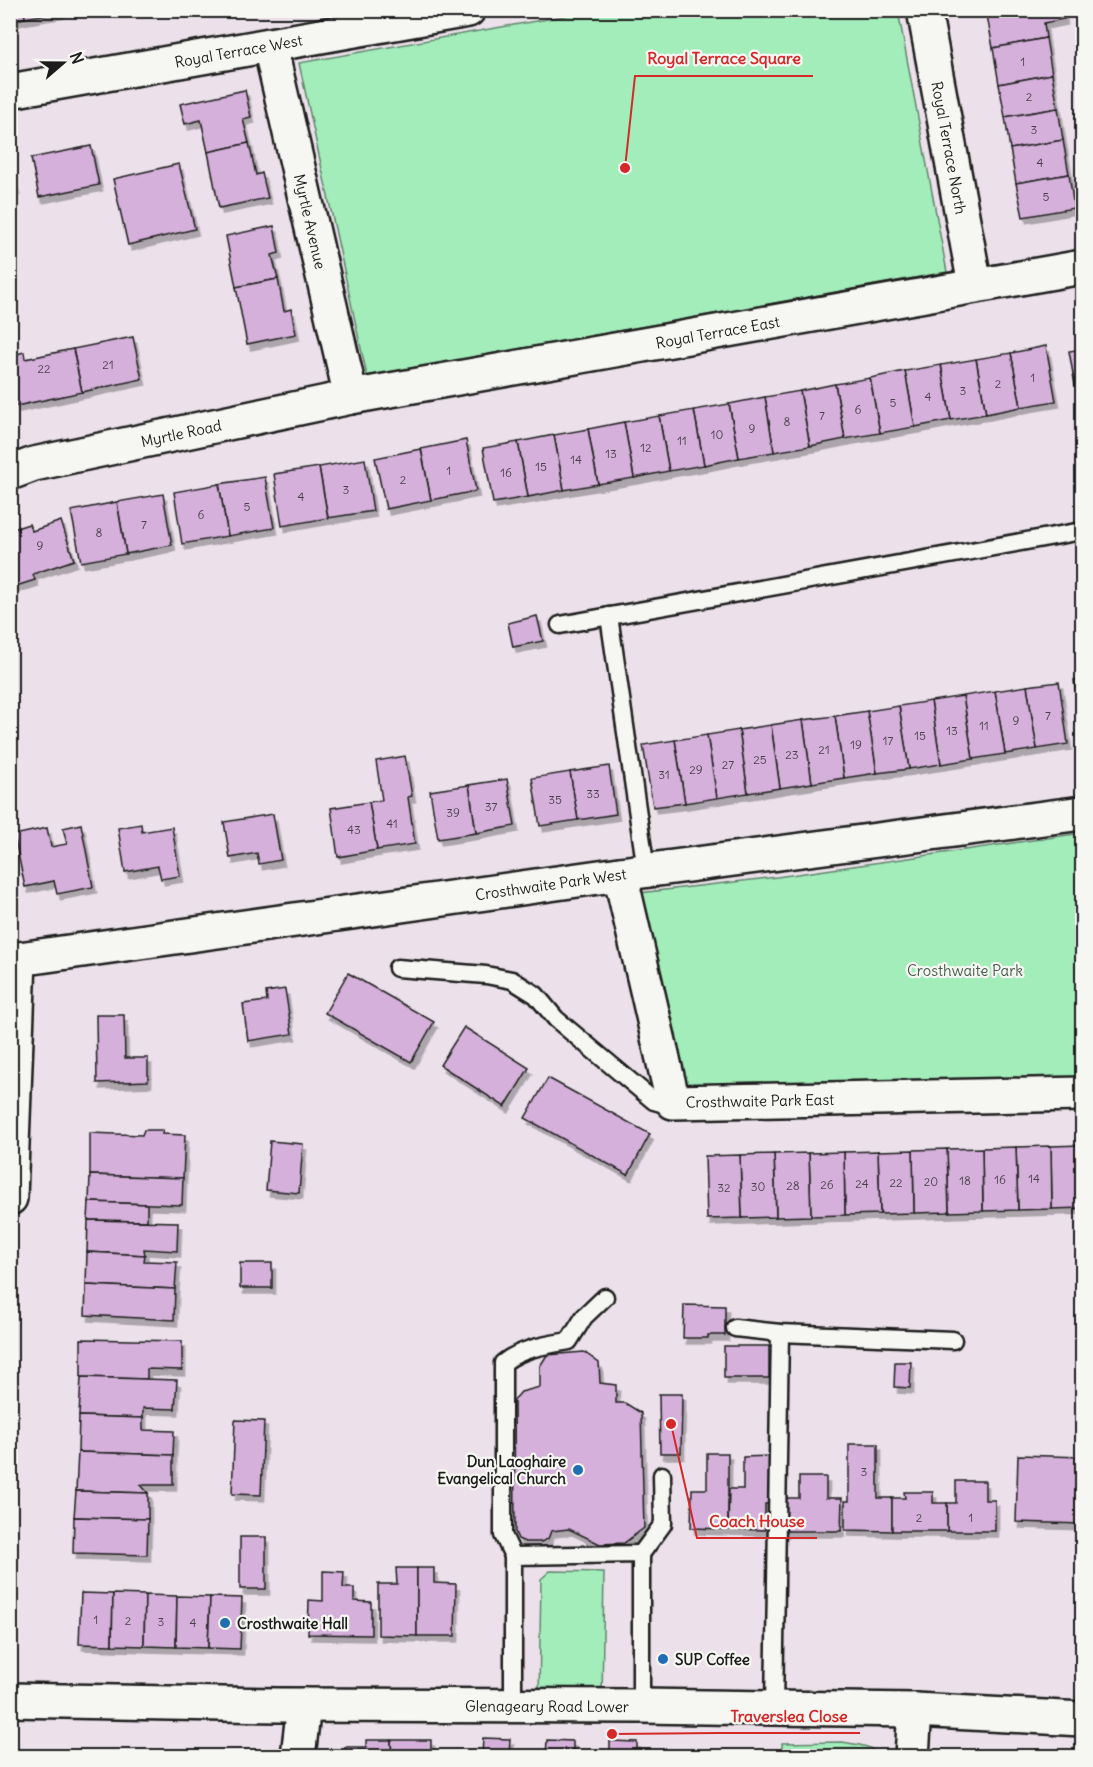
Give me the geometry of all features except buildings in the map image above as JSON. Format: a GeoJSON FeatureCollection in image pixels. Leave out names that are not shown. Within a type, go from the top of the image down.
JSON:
{"type":"FeatureCollection","features":[{"type":"Feature","properties":{"kind":"street","name":"Royal Terrace West"},"geometry":{"type":"LineString","coordinates":[[10,92],[468,10]]}},
{"type":"Feature","properties":{"kind":"street","name":"Royal Terrace North"},"geometry":{"type":"LineString","coordinates":[[924,10],[975,285]]}},
{"type":"Feature","properties":{"kind":"street","name":"Myrtle Avenue"},"geometry":{"type":"LineString","coordinates":[[270,46],[351,397]]}},
{"type":"Feature","properties":{"kind":"street","name":"Royal Terrace East"},"geometry":{"type":"LineString","coordinates":[[351,397],[1083,267]]}},
{"type":"Feature","properties":{"kind":"street","name":"Myrtle Road"},"geometry":{"type":"LineString","coordinates":[[10,474],[34,464],[351,397]]}},
{"type":"Feature","properties":{"kind":"street","name":"Crosthwaite Park West"},"geometry":{"type":"LineString","coordinates":[[15,956],[1083,813]]}},
{"type":"Feature","properties":{"kind":"street","name":"Crosthwaite Park East"},"geometry":{"type":"LineString","coordinates":[[633,872],[673,1102],[1083,1094]]}},
{"type":"Feature","properties":{"kind":"street"},"geometry":{"type":"LineString","coordinates":[[10,1198],[15,956]]}},
{"type":"Feature","properties":{"kind":"street","name":"Glenageary Road Lower"},"geometry":{"type":"LineString","coordinates":[[10,1700],[915,1710],[1083,1719]]}},
{"type":"Feature","properties":{"kind":"street"},"geometry":{"type":"LineString","coordinates":[[298,1756],[304,1705]]}},
{"type":"Feature","properties":{"kind":"street"},"geometry":{"type":"LineString","coordinates":[[912,1756],[915,1710]]}},
{"type":"Feature","properties":{"kind":"lane"},"geometry":{"type":"LineString","coordinates":[[560,625],[1083,531]]}},
{"type":"Feature","properties":{"kind":"lane"},"geometry":{"type":"LineString","coordinates":[[609,616],[633,872]]}},
{"type":"Feature","properties":{"kind":"lane"},"geometry":{"type":"LineString","coordinates":[[398,968],[486,975],[512,980],[536,995],[556,1019],[654,1101],[673,1102]]}},
{"type":"Feature","properties":{"kind":"lane"},"geometry":{"type":"LineString","coordinates":[[513,1707],[513,1556],[503,1534],[503,1363],[513,1355],[537,1346],[569,1341],[584,1317],[605,1297]]}},
{"type":"Feature","properties":{"kind":"lane"},"geometry":{"type":"LineString","coordinates":[[735,1328],[780,1333],[953,1340]]}},
{"type":"Feature","properties":{"kind":"lane"},"geometry":{"type":"LineString","coordinates":[[774,1708],[780,1333]]}},
{"type":"Feature","properties":{"kind":"lane"},"geometry":{"type":"LineString","coordinates":[[642,1706],[641,1554],[663,1524],[662,1475]]}},
{"type":"Feature","properties":{"kind":"lane"},"geometry":{"type":"LineString","coordinates":[[513,1556],[641,1554]]}},
{"type":"Feature","properties":{"kind":"green space"},"geometry":{"type":"Polygon","coordinates":[[[592,11],[898,11],[947,272],[367,376],[299,63],[592,11]]]}},
{"type":"Feature","properties":{"kind":"green space","name":"Crosthwaite Park"},"geometry":{"type":"Polygon","coordinates":[[[1082,833],[1082,1084],[679,1092],[639,893],[777,877],[1082,833]]]}},
{"type":"Feature","properties":{"kind":"green space"},"geometry":{"type":"Polygon","coordinates":[[[550,1571],[604,1572],[602,1699],[539,1697],[541,1579],[550,1571]]]}},
{"type":"Feature","properties":{"kind":"green space"},"geometry":{"type":"Polygon","coordinates":[[[842,1742],[867,1747],[880,1756],[782,1756],[782,1743],[842,1742]]]}},
{"type":"Feature","properties":{"kind":"place","name":"Royal Terrace Square"},"geometry":{"type":"Point","coordinates":[625,168]}},
{"type":"Feature","properties":{"kind":"place","name":"Coach House"},"geometry":{"type":"Point","coordinates":[671,1424]}},
{"type":"Feature","properties":{"kind":"place","name":"Dun Laoghaire Evangelical Church"},"geometry":{"type":"Point","coordinates":[578,1470]}},
{"type":"Feature","properties":{"kind":"place","name":"Crosthwaite Hall"},"geometry":{"type":"Point","coordinates":[225,1623]}},
{"type":"Feature","properties":{"kind":"place","name":"SUP Coffee"},"geometry":{"type":"Point","coordinates":[663,1659]}},
{"type":"Feature","properties":{"kind":"place","name":"Traverslea Close"},"geometry":{"type":"Point","coordinates":[612,1734]}}]}
